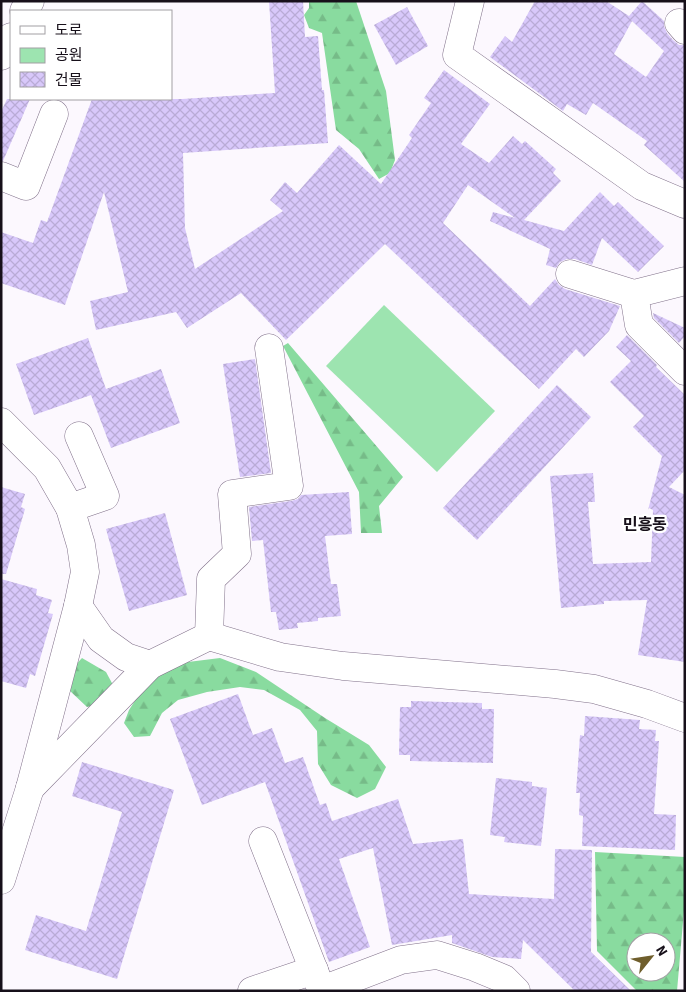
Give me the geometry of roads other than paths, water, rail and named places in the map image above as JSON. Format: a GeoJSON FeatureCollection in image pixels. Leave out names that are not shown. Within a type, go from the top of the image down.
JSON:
{"type":"FeatureCollection","features":[{"type":"Feature","properties":{"kind":"street"},"geometry":{"type":"LineString","coordinates":[[470,1],[457,55],[642,186],[685,204]]}},
{"type":"Feature","properties":{"kind":"street"},"geometry":{"type":"LineString","coordinates":[[1,56],[10,39]]}},
{"type":"Feature","properties":{"kind":"street"},"geometry":{"type":"LineString","coordinates":[[1,176],[26,186],[54,114]]}},
{"type":"Feature","properties":{"kind":"street"},"geometry":{"type":"LineString","coordinates":[[570,274],[634,294],[685,281]]}},
{"type":"Feature","properties":{"kind":"street"},"geometry":{"type":"LineString","coordinates":[[634,294],[639,325],[685,371]]}},
{"type":"Feature","properties":{"kind":"street"},"geometry":{"type":"LineString","coordinates":[[209,636],[211,578],[237,554],[232,494],[289,486],[269,348]]}},
{"type":"Feature","properties":{"kind":"street"},"geometry":{"type":"LineString","coordinates":[[1,422],[47,468],[70,508],[81,545],[85,572],[78,606],[30,788]]}},
{"type":"Feature","properties":{"kind":"street"},"geometry":{"type":"LineString","coordinates":[[70,508],[105,496],[80,436]]}},
{"type":"Feature","properties":{"kind":"street"},"geometry":{"type":"LineString","coordinates":[[78,606],[101,639],[126,657],[150,665]]}},
{"type":"Feature","properties":{"kind":"street"},"geometry":{"type":"LineString","coordinates":[[1,880],[10,822],[30,788],[150,665],[209,636],[280,657],[342,666],[594,689],[647,704],[685,718]]}},
{"type":"Feature","properties":{"kind":"street"},"geometry":{"type":"LineString","coordinates":[[263,841],[319,984]]}},
{"type":"Feature","properties":{"kind":"street"},"geometry":{"type":"LineString","coordinates":[[252,991],[319,984],[402,960],[437,955],[475,967],[504,979],[516,991]]}},
{"type":"Feature","properties":{"kind":"district","name":"민흥동"},"geometry":{"type":"Point","coordinates":[645,524]}}]}
